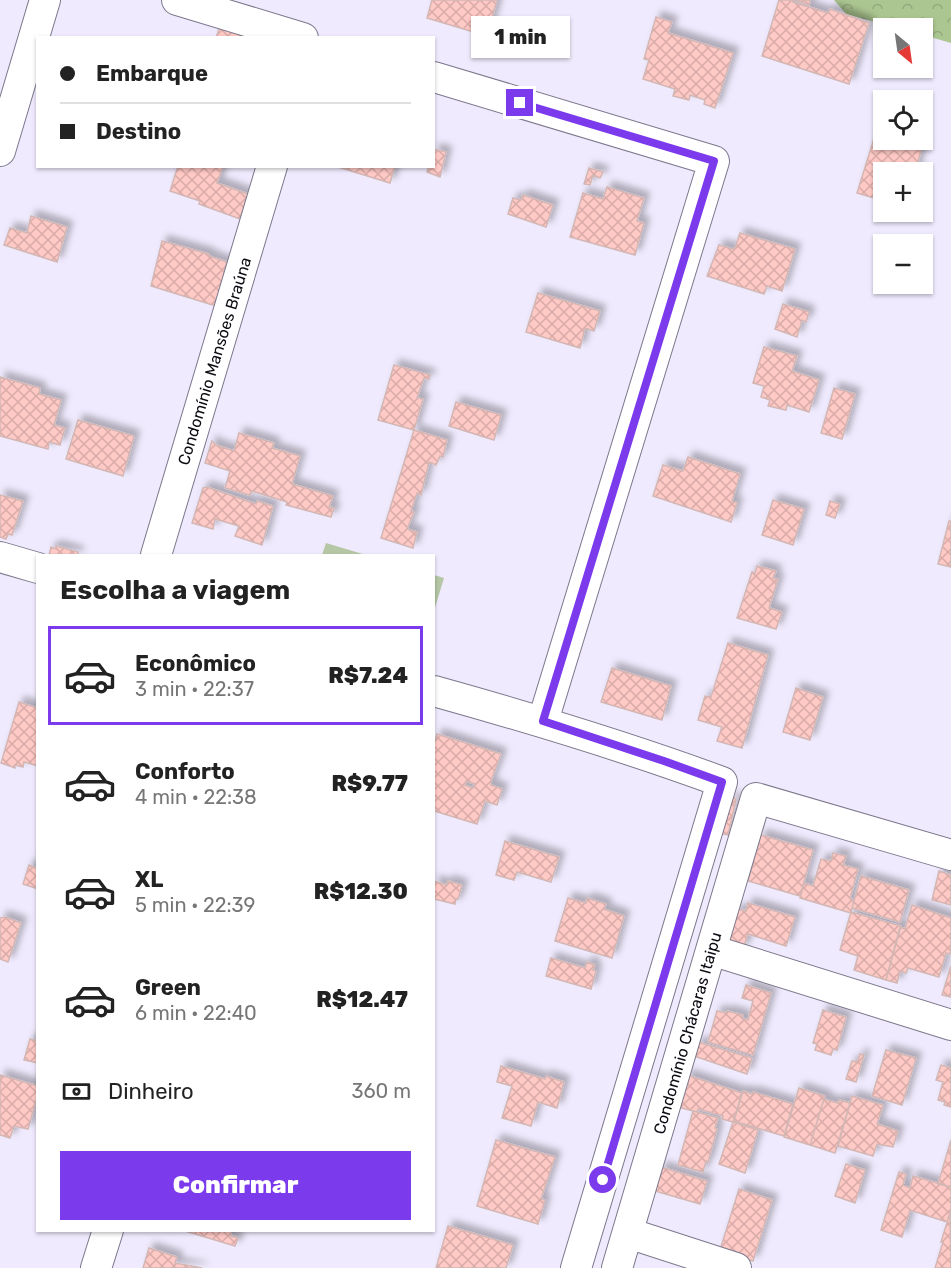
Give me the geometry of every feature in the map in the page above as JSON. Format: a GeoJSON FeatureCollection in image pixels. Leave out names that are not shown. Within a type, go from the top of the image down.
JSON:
{"type":"FeatureCollection","features":[{"type":"Feature","properties":{"kind":"street"},"geometry":{"type":"LineString","coordinates":[[0,151],[45,0]]}},
{"type":"Feature","properties":{"kind":"street"},"geometry":{"type":"LineString","coordinates":[[177,0],[296,36]]}},
{"type":"Feature","properties":{"kind":"street"},"geometry":{"type":"LineString","coordinates":[[435,77],[714,161],[543,721]]}},
{"type":"Feature","properties":{"kind":"street","name":"Condomínio Mansões Braúna"},"geometry":{"type":"LineString","coordinates":[[156,554],[271,168]]}},
{"type":"Feature","properties":{"kind":"street"},"geometry":{"type":"LineString","coordinates":[[0,556],[36,567]]}},
{"type":"Feature","properties":{"kind":"street"},"geometry":{"type":"LineString","coordinates":[[435,691],[543,721],[722,782],[576,1268]]}},
{"type":"Feature","properties":{"kind":"street","name":"Condomínio Chácaras Itaipu"},"geometry":{"type":"LineString","coordinates":[[617,1268],[756,798],[951,855]]}},
{"type":"Feature","properties":{"kind":"street"},"geometry":{"type":"LineString","coordinates":[[711,950],[951,1025]]}},
{"type":"Feature","properties":{"kind":"street"},"geometry":{"type":"LineString","coordinates":[[96,1268],[107,1232]]}},
{"type":"Feature","properties":{"kind":"street"},"geometry":{"type":"LineString","coordinates":[[628,1233],[736,1268]]}},
{"type":"Feature","properties":{"kind":"green space"},"geometry":{"type":"Polygon","coordinates":[[[834,0],[951,0],[951,43],[933,38],[933,18],[873,18],[873,21],[846,14],[834,0]]]}},
{"type":"Feature","properties":{"kind":"green space"},"geometry":{"type":"Polygon","coordinates":[[[326,543],[363,554],[322,554],[326,543]]]}},
{"type":"Feature","properties":{"kind":"green space"},"geometry":{"type":"Polygon","coordinates":[[[435,575],[444,578],[435,608],[435,575]]]}},
{"type":"Feature","properties":{"kind":"building"},"geometry":{"type":"Polygon","coordinates":[[[432,0],[497,0],[487,36],[427,18],[432,0]]]}},
{"type":"Feature","properties":{"kind":"building"},"geometry":{"type":"Polygon","coordinates":[[[779,0],[794,0],[793,2],[828,13],[830,9],[869,23],[849,84],[762,56],[779,0]]]}},
{"type":"Feature","properties":{"kind":"building"},"geometry":{"type":"Polygon","coordinates":[[[795,0],[810,0],[809,5],[795,0]]]}},
{"type":"Feature","properties":{"kind":"building"},"geometry":{"type":"Polygon","coordinates":[[[656,17],[672,22],[668,33],[733,53],[715,108],[704,104],[705,100],[690,95],[689,100],[673,96],[675,89],[643,79],[649,60],[644,59],[656,17]]]}},
{"type":"Feature","properties":{"kind":"building"},"geometry":{"type":"Polygon","coordinates":[[[220,26],[251,36],[217,36],[220,26]]]}},
{"type":"Feature","properties":{"kind":"building"},"geometry":{"type":"Polygon","coordinates":[[[873,142],[873,150],[921,150],[918,162],[873,162],[873,198],[857,193],[873,142]]]}},
{"type":"Feature","properties":{"kind":"building"},"geometry":{"type":"Polygon","coordinates":[[[435,149],[446,152],[440,177],[427,172],[428,168],[435,168],[435,149]]]}},
{"type":"Feature","properties":{"kind":"building"},"geometry":{"type":"Polygon","coordinates":[[[177,168],[222,168],[217,183],[248,194],[240,219],[199,204],[200,201],[170,191],[177,168]]]}},
{"type":"Feature","properties":{"kind":"building"},"geometry":{"type":"Polygon","coordinates":[[[341,168],[394,168],[390,183],[341,168]]]}},
{"type":"Feature","properties":{"kind":"building"},"geometry":{"type":"Polygon","coordinates":[[[589,168],[603,172],[600,178],[593,175],[590,185],[584,184],[589,168]]]}},
{"type":"Feature","properties":{"kind":"building"},"geometry":{"type":"Polygon","coordinates":[[[607,187],[644,198],[637,221],[644,223],[635,255],[570,237],[583,193],[603,199],[607,187]]]}},
{"type":"Feature","properties":{"kind":"building"},"geometry":{"type":"Polygon","coordinates":[[[523,195],[553,205],[546,227],[508,214],[513,198],[521,200],[523,195]]]}},
{"type":"Feature","properties":{"kind":"building"},"geometry":{"type":"Polygon","coordinates":[[[31,216],[67,227],[57,262],[4,245],[10,228],[27,233],[31,216]]]}},
{"type":"Feature","properties":{"kind":"building"},"geometry":{"type":"Polygon","coordinates":[[[740,233],[795,249],[782,291],[767,286],[764,294],[707,276],[719,245],[735,248],[740,233]]]}},
{"type":"Feature","properties":{"kind":"building"},"geometry":{"type":"Polygon","coordinates":[[[162,241],[209,254],[209,256],[227,262],[216,306],[151,286],[162,241]]]}},
{"type":"Feature","properties":{"kind":"building"},"geometry":{"type":"Polygon","coordinates":[[[538,293],[600,311],[594,331],[585,328],[580,348],[526,332],[538,293]]]}},
{"type":"Feature","properties":{"kind":"building"},"geometry":{"type":"Polygon","coordinates":[[[783,304],[809,312],[806,322],[802,320],[797,337],[775,329],[783,304]]]}},
{"type":"Feature","properties":{"kind":"building"},"geometry":{"type":"Polygon","coordinates":[[[764,347],[797,356],[792,371],[819,380],[809,412],[787,405],[786,410],[768,406],[770,400],[761,397],[764,386],[753,383],[764,347]]]}},
{"type":"Feature","properties":{"kind":"building"},"geometry":{"type":"Polygon","coordinates":[[[394,365],[430,375],[429,379],[424,378],[417,398],[423,399],[414,430],[378,420],[394,365]]]}},
{"type":"Feature","properties":{"kind":"building"},"geometry":{"type":"Polygon","coordinates":[[[0,377],[40,388],[39,394],[61,400],[54,425],[65,428],[60,445],[49,442],[48,449],[0,436],[0,377]]]}},
{"type":"Feature","properties":{"kind":"building"},"geometry":{"type":"Polygon","coordinates":[[[834,388],[855,394],[842,439],[821,433],[834,388]]]}},
{"type":"Feature","properties":{"kind":"building"},"geometry":{"type":"Polygon","coordinates":[[[456,402],[501,415],[494,440],[449,426],[456,402]]]}},
{"type":"Feature","properties":{"kind":"building"},"geometry":{"type":"Polygon","coordinates":[[[78,420],[134,436],[123,476],[66,459],[78,420]]]}},
{"type":"Feature","properties":{"kind":"building"},"geometry":{"type":"Polygon","coordinates":[[[414,430],[447,440],[443,457],[440,456],[436,465],[429,462],[421,495],[417,493],[411,511],[414,512],[407,529],[417,532],[413,548],[381,538],[414,430]]]}},
{"type":"Feature","properties":{"kind":"building"},"geometry":{"type":"Polygon","coordinates":[[[239,433],[274,443],[272,448],[300,456],[292,484],[333,496],[329,507],[334,508],[331,517],[286,505],[287,502],[252,491],[250,495],[225,488],[230,471],[205,463],[212,441],[216,445],[234,451],[239,433]]]}},
{"type":"Feature","properties":{"kind":"building"},"geometry":{"type":"Polygon","coordinates":[[[688,457],[740,474],[732,501],[737,503],[731,522],[653,496],[663,465],[683,471],[688,457]]]}},
{"type":"Feature","properties":{"kind":"building"},"geometry":{"type":"Polygon","coordinates":[[[207,487],[256,504],[257,501],[273,506],[262,545],[235,536],[239,526],[215,519],[213,529],[192,523],[203,488],[207,487]]]}},
{"type":"Feature","properties":{"kind":"building"},"geometry":{"type":"Polygon","coordinates":[[[0,495],[23,501],[12,535],[8,534],[6,539],[0,537],[0,495]]]}},
{"type":"Feature","properties":{"kind":"building"},"geometry":{"type":"Polygon","coordinates":[[[773,500],[804,509],[793,545],[762,535],[773,500]]]}},
{"type":"Feature","properties":{"kind":"building"},"geometry":{"type":"Polygon","coordinates":[[[830,501],[840,504],[835,518],[826,515],[830,501]]]}},
{"type":"Feature","properties":{"kind":"building"},"geometry":{"type":"Polygon","coordinates":[[[949,521],[951,521],[951,567],[938,564],[949,521]]]}},
{"type":"Feature","properties":{"kind":"building"},"geometry":{"type":"Polygon","coordinates":[[[56,546],[78,552],[78,554],[49,554],[51,547],[56,549],[56,546]]]}},
{"type":"Feature","properties":{"kind":"building"},"geometry":{"type":"Polygon","coordinates":[[[757,566],[776,571],[773,578],[778,579],[769,608],[782,612],[776,629],[737,618],[752,572],[755,573],[757,566]]]}},
{"type":"Feature","properties":{"kind":"building"},"geometry":{"type":"Polygon","coordinates":[[[728,643],[768,655],[742,748],[717,741],[722,727],[698,720],[705,696],[711,697],[728,643]]]}},
{"type":"Feature","properties":{"kind":"building"},"geometry":{"type":"Polygon","coordinates":[[[612,668],[671,686],[662,720],[601,702],[612,668]]]}},
{"type":"Feature","properties":{"kind":"building"},"geometry":{"type":"Polygon","coordinates":[[[796,688],[823,697],[810,740],[783,732],[796,688]]]}},
{"type":"Feature","properties":{"kind":"building"},"geometry":{"type":"Polygon","coordinates":[[[19,702],[36,708],[36,765],[24,762],[23,767],[15,765],[15,768],[1,763],[19,702]]]}},
{"type":"Feature","properties":{"kind":"building"},"geometry":{"type":"Polygon","coordinates":[[[437,734],[501,754],[491,781],[491,785],[502,789],[497,805],[485,801],[477,824],[435,811],[435,741],[437,734]],[[466,781],[465,785],[473,788],[475,784],[466,781]]]}},
{"type":"Feature","properties":{"kind":"building"},"geometry":{"type":"Polygon","coordinates":[[[733,796],[736,800],[728,835],[719,833],[733,796]]]}},
{"type":"Feature","properties":{"kind":"building"},"geometry":{"type":"Polygon","coordinates":[[[761,835],[813,850],[800,896],[748,881],[761,835]]]}},
{"type":"Feature","properties":{"kind":"building"},"geometry":{"type":"Polygon","coordinates":[[[505,841],[559,857],[551,882],[517,872],[514,880],[496,875],[505,841]]]}},
{"type":"Feature","properties":{"kind":"building"},"geometry":{"type":"Polygon","coordinates":[[[833,853],[846,856],[843,865],[858,869],[850,899],[854,900],[851,913],[800,898],[804,883],[813,886],[821,859],[831,861],[833,853]]]}},
{"type":"Feature","properties":{"kind":"building"},"geometry":{"type":"Polygon","coordinates":[[[29,865],[36,868],[36,888],[23,884],[29,865]]]}},
{"type":"Feature","properties":{"kind":"building"},"geometry":{"type":"Polygon","coordinates":[[[939,871],[951,875],[951,905],[932,900],[939,871]]]}},
{"type":"Feature","properties":{"kind":"building"},"geometry":{"type":"Polygon","coordinates":[[[861,876],[909,890],[900,922],[852,908],[861,876]]]}},
{"type":"Feature","properties":{"kind":"building"},"geometry":{"type":"Polygon","coordinates":[[[435,881],[447,885],[448,881],[462,885],[455,904],[435,899],[435,881]]]}},
{"type":"Feature","properties":{"kind":"building"},"geometry":{"type":"Polygon","coordinates":[[[568,898],[586,903],[587,898],[606,904],[604,909],[624,916],[612,958],[555,941],[568,898]]]}},
{"type":"Feature","properties":{"kind":"building"},"geometry":{"type":"Polygon","coordinates":[[[748,903],[795,917],[786,946],[748,934],[743,949],[724,944],[737,909],[746,911],[748,903]]]}},
{"type":"Feature","properties":{"kind":"building"},"geometry":{"type":"Polygon","coordinates":[[[912,905],[951,918],[950,954],[946,953],[939,977],[908,968],[906,973],[900,971],[897,983],[886,980],[900,927],[905,929],[912,905]]]}},
{"type":"Feature","properties":{"kind":"building"},"geometry":{"type":"Polygon","coordinates":[[[851,912],[901,926],[886,980],[854,970],[858,956],[840,950],[851,912]]]}},
{"type":"Feature","properties":{"kind":"building"},"geometry":{"type":"Polygon","coordinates":[[[5,917],[21,923],[8,962],[0,959],[0,918],[5,917]]]}},
{"type":"Feature","properties":{"kind":"building"},"geometry":{"type":"Polygon","coordinates":[[[551,958],[585,968],[587,962],[595,965],[593,970],[596,971],[591,989],[546,976],[551,958]]]}},
{"type":"Feature","properties":{"kind":"building"},"geometry":{"type":"Polygon","coordinates":[[[951,966],[951,997],[942,995],[951,966]]]}},
{"type":"Feature","properties":{"kind":"building"},"geometry":{"type":"Polygon","coordinates":[[[746,985],[771,993],[753,1055],[708,1042],[717,1011],[743,1015],[742,1018],[748,1020],[753,1001],[742,998],[746,985]]]}},
{"type":"Feature","properties":{"kind":"building"},"geometry":{"type":"Polygon","coordinates":[[[823,1010],[846,1017],[837,1050],[833,1049],[831,1055],[815,1050],[817,1044],[813,1043],[823,1010]]]}},
{"type":"Feature","properties":{"kind":"building"},"geometry":{"type":"Polygon","coordinates":[[[30,1039],[36,1040],[36,1063],[24,1060],[30,1039]]]}},
{"type":"Feature","properties":{"kind":"building"},"geometry":{"type":"Polygon","coordinates":[[[698,1042],[752,1058],[747,1074],[694,1056],[698,1042]]]}},
{"type":"Feature","properties":{"kind":"building"},"geometry":{"type":"Polygon","coordinates":[[[886,1050],[916,1058],[902,1105],[872,1096],[886,1050]]]}},
{"type":"Feature","properties":{"kind":"building"},"geometry":{"type":"Polygon","coordinates":[[[860,1054],[864,1055],[856,1082],[846,1079],[852,1061],[856,1062],[860,1054]]]}},
{"type":"Feature","properties":{"kind":"building"},"geometry":{"type":"Polygon","coordinates":[[[941,1065],[951,1068],[951,1107],[938,1100],[943,1082],[936,1080],[941,1065]]]}},
{"type":"Feature","properties":{"kind":"building"},"geometry":{"type":"Polygon","coordinates":[[[501,1066],[564,1082],[557,1108],[538,1102],[531,1126],[502,1118],[512,1086],[497,1082],[501,1066]]]}},
{"type":"Feature","properties":{"kind":"building"},"geometry":{"type":"Polygon","coordinates":[[[0,1075],[36,1085],[36,1101],[28,1129],[14,1126],[10,1138],[0,1135],[0,1075]]]}},
{"type":"Feature","properties":{"kind":"building"},"geometry":{"type":"Polygon","coordinates":[[[687,1075],[742,1093],[733,1122],[722,1119],[723,1116],[698,1109],[697,1112],[678,1107],[687,1075]]]}},
{"type":"Feature","properties":{"kind":"building"},"geometry":{"type":"Polygon","coordinates":[[[799,1088],[825,1096],[810,1145],[784,1137],[799,1088]]]}},
{"type":"Feature","properties":{"kind":"building"},"geometry":{"type":"Polygon","coordinates":[[[743,1091],[793,1104],[784,1136],[734,1121],[743,1091]]]}},
{"type":"Feature","properties":{"kind":"building"},"geometry":{"type":"Polygon","coordinates":[[[852,1096],[883,1105],[877,1124],[898,1131],[893,1147],[877,1144],[873,1156],[838,1146],[852,1096]]]}},
{"type":"Feature","properties":{"kind":"building"},"geometry":{"type":"Polygon","coordinates":[[[824,1099],[838,1103],[839,1100],[850,1103],[835,1153],[810,1145],[824,1099]]]}},
{"type":"Feature","properties":{"kind":"building"},"geometry":{"type":"Polygon","coordinates":[[[693,1111],[718,1118],[708,1162],[706,1161],[703,1172],[678,1165],[693,1111]]]}},
{"type":"Feature","properties":{"kind":"building"},"geometry":{"type":"Polygon","coordinates":[[[733,1122],[758,1130],[745,1173],[719,1164],[733,1122]]]}},
{"type":"Feature","properties":{"kind":"building"},"geometry":{"type":"Polygon","coordinates":[[[496,1140],[555,1157],[541,1199],[545,1200],[538,1224],[477,1206],[496,1140]]]}},
{"type":"Feature","properties":{"kind":"building"},"geometry":{"type":"Polygon","coordinates":[[[951,1140],[951,1187],[938,1184],[951,1140]]]}},
{"type":"Feature","properties":{"kind":"building"},"geometry":{"type":"Polygon","coordinates":[[[846,1164],[865,1170],[855,1203],[835,1196],[846,1164]]]}},
{"type":"Feature","properties":{"kind":"building"},"geometry":{"type":"Polygon","coordinates":[[[661,1167],[707,1181],[700,1204],[655,1191],[661,1167]]]}},
{"type":"Feature","properties":{"kind":"building"},"geometry":{"type":"Polygon","coordinates":[[[899,1172],[906,1174],[903,1185],[910,1188],[913,1176],[951,1187],[951,1210],[947,1222],[910,1210],[902,1237],[881,1230],[899,1172]]]}},
{"type":"Feature","properties":{"kind":"building"},"geometry":{"type":"Polygon","coordinates":[[[739,1189],[772,1200],[753,1261],[720,1250],[739,1189]]]}},
{"type":"Feature","properties":{"kind":"building"},"geometry":{"type":"Polygon","coordinates":[[[950,1213],[951,1268],[935,1268],[943,1242],[941,1242],[950,1213]]]}},
{"type":"Feature","properties":{"kind":"building"},"geometry":{"type":"Polygon","coordinates":[[[448,1226],[513,1245],[506,1268],[436,1268],[448,1226]]]}},
{"type":"Feature","properties":{"kind":"building"},"geometry":{"type":"Polygon","coordinates":[[[189,1232],[231,1232],[231,1236],[238,1238],[235,1246],[189,1232]]]}},
{"type":"Feature","properties":{"kind":"building"},"geometry":{"type":"Polygon","coordinates":[[[149,1248],[177,1257],[175,1263],[202,1268],[143,1268],[149,1248]]]}},
{"type":"Feature","properties":{"kind":"route"},"geometry":{"type":"LineString","coordinates":[[520,103],[714,161],[543,721],[722,782],[603,1180]]}}]}
